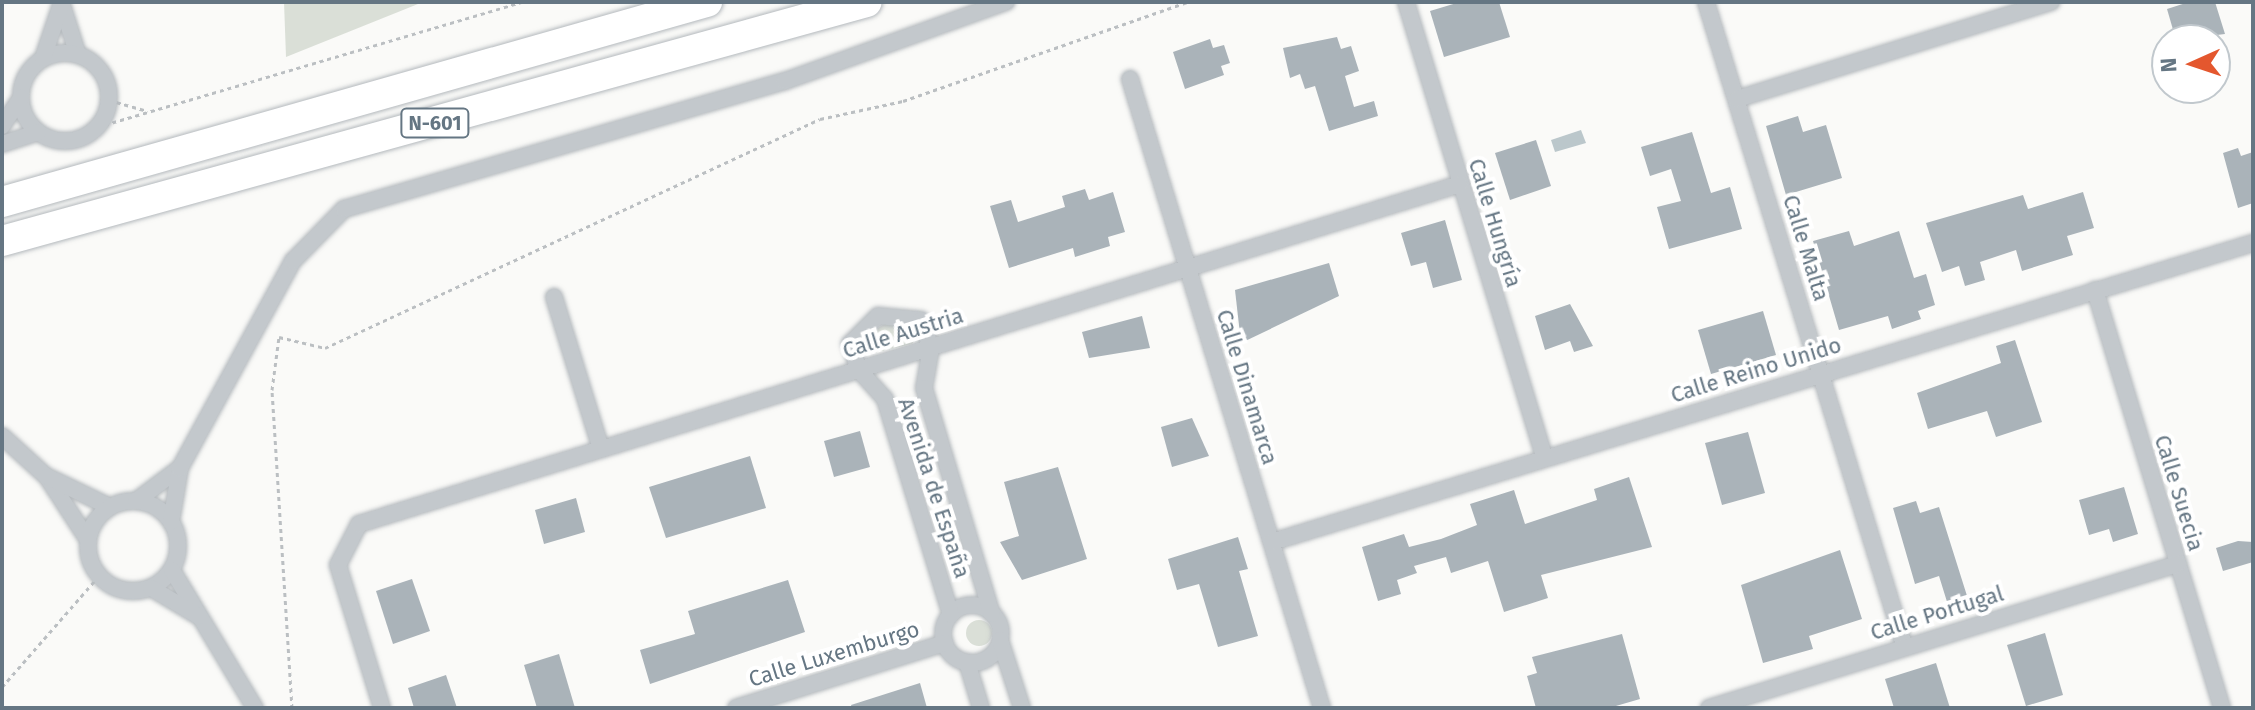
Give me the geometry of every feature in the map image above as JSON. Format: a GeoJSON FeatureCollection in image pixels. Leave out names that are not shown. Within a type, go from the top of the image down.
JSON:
{"type":"FeatureCollection","features":[{"type":"Feature","properties":{"kind":"highway","name":"N-601"},"geometry":{"type":"LineString","coordinates":[[2,202],[707,2]]}},
{"type":"Feature","properties":{"kind":"highway","name":"N-601"},"geometry":{"type":"LineString","coordinates":[[2,241],[867,2]]}},
{"type":"Feature","properties":{"kind":"street"},"geometry":{"type":"LineString","coordinates":[[255,708],[172,570],[171,522],[180,468],[293,261],[344,209],[785,81],[1006,2]]}},
{"type":"Feature","properties":{"kind":"street","name":"Calle Hungría"},"geometry":{"type":"LineString","coordinates":[[1406,2],[1544,456]]}},
{"type":"Feature","properties":{"kind":"street","name":"Calle Malta"},"geometry":{"type":"LineString","coordinates":[[1706,2],[1904,645]]}},
{"type":"Feature","properties":{"kind":"street"},"geometry":{"type":"LineString","coordinates":[[1737,99],[2007,8],[2051,2]]}},
{"type":"Feature","properties":{"kind":"street"},"geometry":{"type":"LineString","coordinates":[[2,144],[38,132],[75,140],[97,127],[109,100],[101,72],[78,55],[62,4]]}},
{"type":"Feature","properties":{"kind":"street"},"geometry":{"type":"LineString","coordinates":[[2,126],[21,98],[26,75],[43,58],[62,4]]}},
{"type":"Feature","properties":{"kind":"street"},"geometry":{"type":"LineString","coordinates":[[43,58],[78,55]]}},
{"type":"Feature","properties":{"kind":"street","name":"Calle Dinamarca"},"geometry":{"type":"LineString","coordinates":[[1130,79],[1322,708]]}},
{"type":"Feature","properties":{"kind":"street"},"geometry":{"type":"LineString","coordinates":[[21,98],[38,132]]}},
{"type":"Feature","properties":{"kind":"street","name":"Calle Austria"},"geometry":{"type":"LineString","coordinates":[[382,708],[338,565],[359,524],[1460,184]]}},
{"type":"Feature","properties":{"kind":"street","name":"Calle Reino Unido"},"geometry":{"type":"LineString","coordinates":[[1272,542],[1544,456],[2253,243]]}},
{"type":"Feature","properties":{"kind":"street","name":"Calle Suecia"},"geometry":{"type":"LineString","coordinates":[[2095,290],[2222,708]]}},
{"type":"Feature","properties":{"kind":"street"},"geometry":{"type":"LineString","coordinates":[[554,297],[601,449]]}},
{"type":"Feature","properties":{"kind":"street"},"geometry":{"type":"LineString","coordinates":[[859,370],[850,344],[878,316],[921,320],[931,348]]}},
{"type":"Feature","properties":{"kind":"street","name":"Avenida de España"},"geometry":{"type":"LineString","coordinates":[[931,348],[924,388],[992,614]]}},
{"type":"Feature","properties":{"kind":"street","name":"Avenida de España"},"geometry":{"type":"LineString","coordinates":[[859,370],[885,399],[951,615]]}},
{"type":"Feature","properties":{"kind":"street"},"geometry":{"type":"LineString","coordinates":[[2,436],[47,477],[88,540],[99,576],[126,592],[151,588],[172,570]]}},
{"type":"Feature","properties":{"kind":"street"},"geometry":{"type":"LineString","coordinates":[[47,477],[110,507],[136,501],[180,468]]}},
{"type":"Feature","properties":{"kind":"street"},"geometry":{"type":"LineString","coordinates":[[136,501],[171,522]]}},
{"type":"Feature","properties":{"kind":"street"},"geometry":{"type":"LineString","coordinates":[[88,540],[110,507]]}},
{"type":"Feature","properties":{"kind":"street","name":"Calle Portugal"},"geometry":{"type":"LineString","coordinates":[[1709,708],[1904,645],[2178,564]]}},
{"type":"Feature","properties":{"kind":"street"},"geometry":{"type":"LineString","coordinates":[[151,588],[200,616]]}},
{"type":"Feature","properties":{"kind":"street"},"geometry":{"type":"LineString","coordinates":[[981,708],[967,662],[945,643],[951,615],[971,605],[992,614],[1022,708]]}},
{"type":"Feature","properties":{"kind":"street"},"geometry":{"type":"LineString","coordinates":[[967,662],[988,659],[1000,640]]}},
{"type":"Feature","properties":{"kind":"street","name":"Calle Luxemburgo"},"geometry":{"type":"LineString","coordinates":[[736,708],[945,643]]}},
{"type":"Feature","properties":{"kind":"path"},"geometry":{"type":"LineString","coordinates":[[97,127],[147,111],[275,80],[523,2]]}},
{"type":"Feature","properties":{"kind":"path"},"geometry":{"type":"LineString","coordinates":[[292,708],[272,390],[279,337],[325,348],[820,119],[903,101],[1187,2]]}},
{"type":"Feature","properties":{"kind":"path"},"geometry":{"type":"LineString","coordinates":[[109,100],[147,111]]}},
{"type":"Feature","properties":{"kind":"path"},"geometry":{"type":"LineString","coordinates":[[2,687],[99,576]]}},
{"type":"Feature","properties":{"kind":"shaded area"},"geometry":{"type":"Polygon","coordinates":[[[284,2],[423,2],[286,57],[284,2]]]}},
{"type":"Feature","properties":{"kind":"shaded area"},"geometry":{"type":"Polygon","coordinates":[[[1581,130],[1586,143],[1555,152],[1551,140],[1581,130]]]}},
{"type":"Feature","properties":{"kind":"shaded area"},"geometry":{"type":"Polygon","coordinates":[[[891,320],[920,332],[912,344],[865,355],[862,338],[891,320]]]}},
{"type":"Feature","properties":{"kind":"shaded area"},"geometry":{"type":"Polygon","coordinates":[[[979,620],[988,624],[992,633],[988,642],[979,646],[970,642],[966,633],[970,624],[979,620]]]}},
{"type":"Feature","properties":{"kind":"building"},"geometry":{"type":"Polygon","coordinates":[[[1460,2],[1499,2],[1510,37],[1444,57],[1430,11],[1460,2]]]}},
{"type":"Feature","properties":{"kind":"building"},"geometry":{"type":"Polygon","coordinates":[[[2189,2],[2215,2],[2222,24],[2171,24],[2167,9],[2189,2]]]}},
{"type":"Feature","properties":{"kind":"building"},"geometry":{"type":"Polygon","coordinates":[[[1337,37],[1341,49],[1351,46],[1359,71],[1345,76],[1354,107],[1374,101],[1378,116],[1329,131],[1315,86],[1305,89],[1300,74],[1290,78],[1283,48],[1337,37]]]}},
{"type":"Feature","properties":{"kind":"building"},"geometry":{"type":"Polygon","coordinates":[[[1210,39],[1213,48],[1224,45],[1230,63],[1221,66],[1224,75],[1185,89],[1173,52],[1210,39]]]}},
{"type":"Feature","properties":{"kind":"building"},"geometry":{"type":"Polygon","coordinates":[[[1798,116],[1803,132],[1826,125],[1842,178],[1786,195],[1766,126],[1798,116]]]}},
{"type":"Feature","properties":{"kind":"building"},"geometry":{"type":"Polygon","coordinates":[[[1692,132],[1711,193],[1730,187],[1742,229],[1669,249],[1657,207],[1681,201],[1671,169],[1650,176],[1641,147],[1692,132]]]}},
{"type":"Feature","properties":{"kind":"building"},"geometry":{"type":"Polygon","coordinates":[[[1536,140],[1551,186],[1510,200],[1495,153],[1536,140]]]}},
{"type":"Feature","properties":{"kind":"building"},"geometry":{"type":"Polygon","coordinates":[[[2238,148],[2241,156],[2253,152],[2253,203],[2238,208],[2223,153],[2238,148]]]}},
{"type":"Feature","properties":{"kind":"building"},"geometry":{"type":"Polygon","coordinates":[[[1085,189],[1089,200],[1113,192],[1125,232],[1108,237],[1110,246],[1075,257],[1073,248],[1009,268],[990,206],[1011,200],[1018,222],[1065,207],[1062,196],[1085,189]]]}},
{"type":"Feature","properties":{"kind":"building"},"geometry":{"type":"Polygon","coordinates":[[[2083,192],[2094,228],[2067,236],[2073,255],[2022,271],[2016,250],[1980,262],[1985,280],[1965,286],[1959,266],[1942,272],[1926,223],[2023,195],[2028,209],[2083,192]]]}},
{"type":"Feature","properties":{"kind":"building"},"geometry":{"type":"Polygon","coordinates":[[[1445,220],[1462,280],[1433,288],[1426,262],[1411,266],[1401,233],[1445,220]]]}},
{"type":"Feature","properties":{"kind":"building"},"geometry":{"type":"Polygon","coordinates":[[[1849,231],[1854,246],[1899,231],[1914,278],[1926,274],[1935,305],[1918,311],[1921,319],[1892,329],[1888,316],[1839,330],[1813,241],[1849,231]]]}},
{"type":"Feature","properties":{"kind":"building"},"geometry":{"type":"Polygon","coordinates":[[[1329,263],[1339,296],[1241,343],[1235,290],[1329,263]]]}},
{"type":"Feature","properties":{"kind":"building"},"geometry":{"type":"Polygon","coordinates":[[[1570,304],[1593,346],[1574,352],[1570,341],[1545,350],[1535,316],[1570,304]]]}},
{"type":"Feature","properties":{"kind":"building"},"geometry":{"type":"Polygon","coordinates":[[[1763,311],[1776,355],[1711,374],[1698,330],[1763,311]]]}},
{"type":"Feature","properties":{"kind":"building"},"geometry":{"type":"Polygon","coordinates":[[[1142,316],[1150,348],[1089,358],[1082,332],[1142,316]]]}},
{"type":"Feature","properties":{"kind":"building"},"geometry":{"type":"Polygon","coordinates":[[[2015,340],[2042,422],[1996,437],[1987,411],[1928,429],[1917,393],[2001,363],[1996,346],[2015,340]]]}},
{"type":"Feature","properties":{"kind":"building"},"geometry":{"type":"Polygon","coordinates":[[[1192,418],[1209,456],[1172,467],[1161,427],[1192,418]]]}},
{"type":"Feature","properties":{"kind":"building"},"geometry":{"type":"Polygon","coordinates":[[[860,431],[870,467],[834,477],[824,441],[860,431]]]}},
{"type":"Feature","properties":{"kind":"building"},"geometry":{"type":"Polygon","coordinates":[[[1748,432],[1765,493],[1722,505],[1705,443],[1748,432]]]}},
{"type":"Feature","properties":{"kind":"building"},"geometry":{"type":"Polygon","coordinates":[[[750,456],[766,508],[666,538],[649,487],[750,456]]]}},
{"type":"Feature","properties":{"kind":"building"},"geometry":{"type":"Polygon","coordinates":[[[1058,467],[1087,559],[1022,580],[1000,542],[1019,536],[1004,482],[1058,467]]]}},
{"type":"Feature","properties":{"kind":"building"},"geometry":{"type":"Polygon","coordinates":[[[1629,477],[1652,547],[1541,575],[1548,598],[1504,612],[1488,561],[1451,573],[1446,557],[1414,566],[1417,573],[1397,580],[1401,594],[1378,601],[1362,547],[1404,534],[1409,547],[1441,539],[1477,525],[1470,504],[1514,490],[1525,524],[1597,500],[1594,489],[1629,477]]]}},
{"type":"Feature","properties":{"kind":"building"},"geometry":{"type":"Polygon","coordinates":[[[2124,487],[2138,534],[2113,542],[2109,529],[2089,535],[2079,500],[2124,487]]]}},
{"type":"Feature","properties":{"kind":"building"},"geometry":{"type":"Polygon","coordinates":[[[576,498],[585,532],[544,544],[535,510],[576,498]]]}},
{"type":"Feature","properties":{"kind":"building"},"geometry":{"type":"Polygon","coordinates":[[[1916,501],[1920,513],[1939,507],[1968,599],[1948,605],[1939,576],[1915,584],[1893,508],[1916,501]]]}},
{"type":"Feature","properties":{"kind":"building"},"geometry":{"type":"Polygon","coordinates":[[[1238,537],[1248,569],[1239,571],[1258,636],[1218,647],[1199,584],[1177,590],[1168,559],[1238,537]]]}},
{"type":"Feature","properties":{"kind":"building"},"geometry":{"type":"Polygon","coordinates":[[[2238,541],[2253,542],[2253,562],[2223,571],[2216,548],[2238,541]]]}},
{"type":"Feature","properties":{"kind":"building"},"geometry":{"type":"Polygon","coordinates":[[[1840,550],[1862,619],[1809,636],[1813,649],[1763,663],[1741,585],[1840,550]]]}},
{"type":"Feature","properties":{"kind":"building"},"geometry":{"type":"Polygon","coordinates":[[[412,579],[430,631],[393,644],[376,591],[412,579]]]}},
{"type":"Feature","properties":{"kind":"building"},"geometry":{"type":"Polygon","coordinates":[[[788,580],[805,632],[650,684],[640,650],[695,634],[688,611],[788,580]]]}},
{"type":"Feature","properties":{"kind":"building"},"geometry":{"type":"Polygon","coordinates":[[[2045,633],[2063,695],[2026,706],[2007,645],[2045,633]]]}},
{"type":"Feature","properties":{"kind":"building"},"geometry":{"type":"Polygon","coordinates":[[[1622,634],[1640,699],[1609,708],[1536,708],[1527,676],[1537,673],[1532,657],[1622,634]]]}},
{"type":"Feature","properties":{"kind":"building"},"geometry":{"type":"Polygon","coordinates":[[[559,654],[575,708],[537,708],[524,665],[559,654]]]}},
{"type":"Feature","properties":{"kind":"building"},"geometry":{"type":"Polygon","coordinates":[[[1936,663],[1950,708],[1894,708],[1885,679],[1936,663]]]}},
{"type":"Feature","properties":{"kind":"building"},"geometry":{"type":"Polygon","coordinates":[[[446,675],[457,708],[414,708],[408,688],[446,675]]]}},
{"type":"Feature","properties":{"kind":"building"},"geometry":{"type":"Polygon","coordinates":[[[920,683],[927,708],[852,708],[851,705],[920,683]]]}}]}
